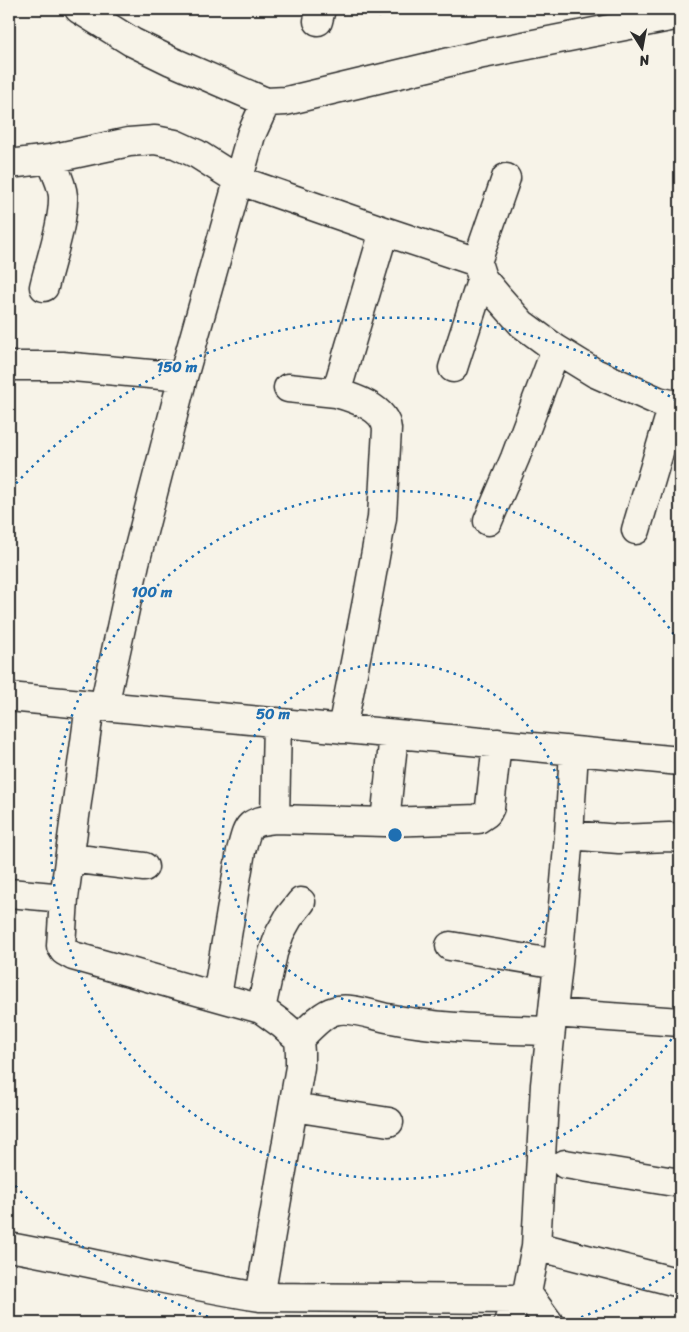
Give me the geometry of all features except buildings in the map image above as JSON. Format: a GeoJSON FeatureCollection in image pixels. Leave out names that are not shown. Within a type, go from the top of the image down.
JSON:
{"type":"FeatureCollection","features":[{"type":"Feature","properties":{"kind":"street"},"geometry":{"type":"LineString","coordinates":[[78,9],[132,42],[171,62],[266,102],[286,102],[483,54],[680,15]]}},
{"type":"Feature","properties":{"kind":"street"},"geometry":{"type":"LineString","coordinates":[[260,1297],[300,1067],[299,1039],[260,1009],[73,956],[64,951],[60,940],[70,858],[97,705],[183,377],[238,180],[251,136],[266,102]]}},
{"type":"Feature","properties":{"kind":"street"},"geometry":{"type":"LineString","coordinates":[[9,164],[50,159],[129,142],[155,140],[174,144],[197,154],[238,180],[384,232],[480,270],[498,297],[522,324],[556,349],[595,373],[658,401],[677,405],[636,530]]}},
{"type":"Feature","properties":{"kind":"street"},"geometry":{"type":"LineString","coordinates":[[44,287],[62,218],[62,195],[50,159]]}},
{"type":"Feature","properties":{"kind":"street"},"geometry":{"type":"LineString","coordinates":[[453,368],[506,178]]}},
{"type":"Feature","properties":{"kind":"street"},"geometry":{"type":"LineString","coordinates":[[336,393],[384,232]]}},
{"type":"Feature","properties":{"kind":"street"},"geometry":{"type":"LineString","coordinates":[[488,521],[515,458],[556,349]]}},
{"type":"Feature","properties":{"kind":"street"},"geometry":{"type":"LineString","coordinates":[[9,366],[62,366],[183,377]]}},
{"type":"Feature","properties":{"kind":"street"},"geometry":{"type":"LineString","coordinates":[[288,388],[336,393],[350,397],[375,409],[382,415],[388,429],[382,518],[342,728]]}},
{"type":"Feature","properties":{"kind":"street"},"geometry":{"type":"LineString","coordinates":[[9,697],[680,761]]}},
{"type":"Feature","properties":{"kind":"street"},"geometry":{"type":"LineString","coordinates":[[275,820],[277,722]]}},
{"type":"Feature","properties":{"kind":"street"},"geometry":{"type":"LineString","coordinates":[[385,822],[394,734]]}},
{"type":"Feature","properties":{"kind":"street"},"geometry":{"type":"LineString","coordinates":[[217,996],[241,851],[246,831],[252,824],[259,821],[275,820],[385,822],[478,819],[487,813],[490,807],[497,744]]}},
{"type":"Feature","properties":{"kind":"street"},"geometry":{"type":"LineString","coordinates":[[517,1305],[536,1246],[544,1085],[558,964],[574,751]]}},
{"type":"Feature","properties":{"kind":"street"},"geometry":{"type":"LineString","coordinates":[[569,835],[619,839],[680,838]]}},
{"type":"Feature","properties":{"kind":"street"},"geometry":{"type":"LineString","coordinates":[[70,858],[144,867]]}},
{"type":"Feature","properties":{"kind":"street"},"geometry":{"type":"LineString","coordinates":[[9,893],[64,898]]}},
{"type":"Feature","properties":{"kind":"street"},"geometry":{"type":"LineString","coordinates":[[260,1009],[273,953],[280,933],[289,917],[301,902]]}},
{"type":"Feature","properties":{"kind":"street"},"geometry":{"type":"LineString","coordinates":[[450,946],[558,964]]}},
{"type":"Feature","properties":{"kind":"street"},"geometry":{"type":"LineString","coordinates":[[299,1039],[328,1014],[340,1010],[350,1010],[436,1026],[551,1022],[680,1022]]}},
{"type":"Feature","properties":{"kind":"street"},"geometry":{"type":"LineString","coordinates":[[293,1107],[390,1122]]}},
{"type":"Feature","properties":{"kind":"street"},"geometry":{"type":"LineString","coordinates":[[565,1164],[680,1183]]}},
{"type":"Feature","properties":{"kind":"street"},"geometry":{"type":"LineString","coordinates":[[9,1246],[219,1291],[260,1297],[517,1305],[549,1323]]}},
{"type":"Feature","properties":{"kind":"street"},"geometry":{"type":"LineString","coordinates":[[536,1246],[680,1283]]}}]}
